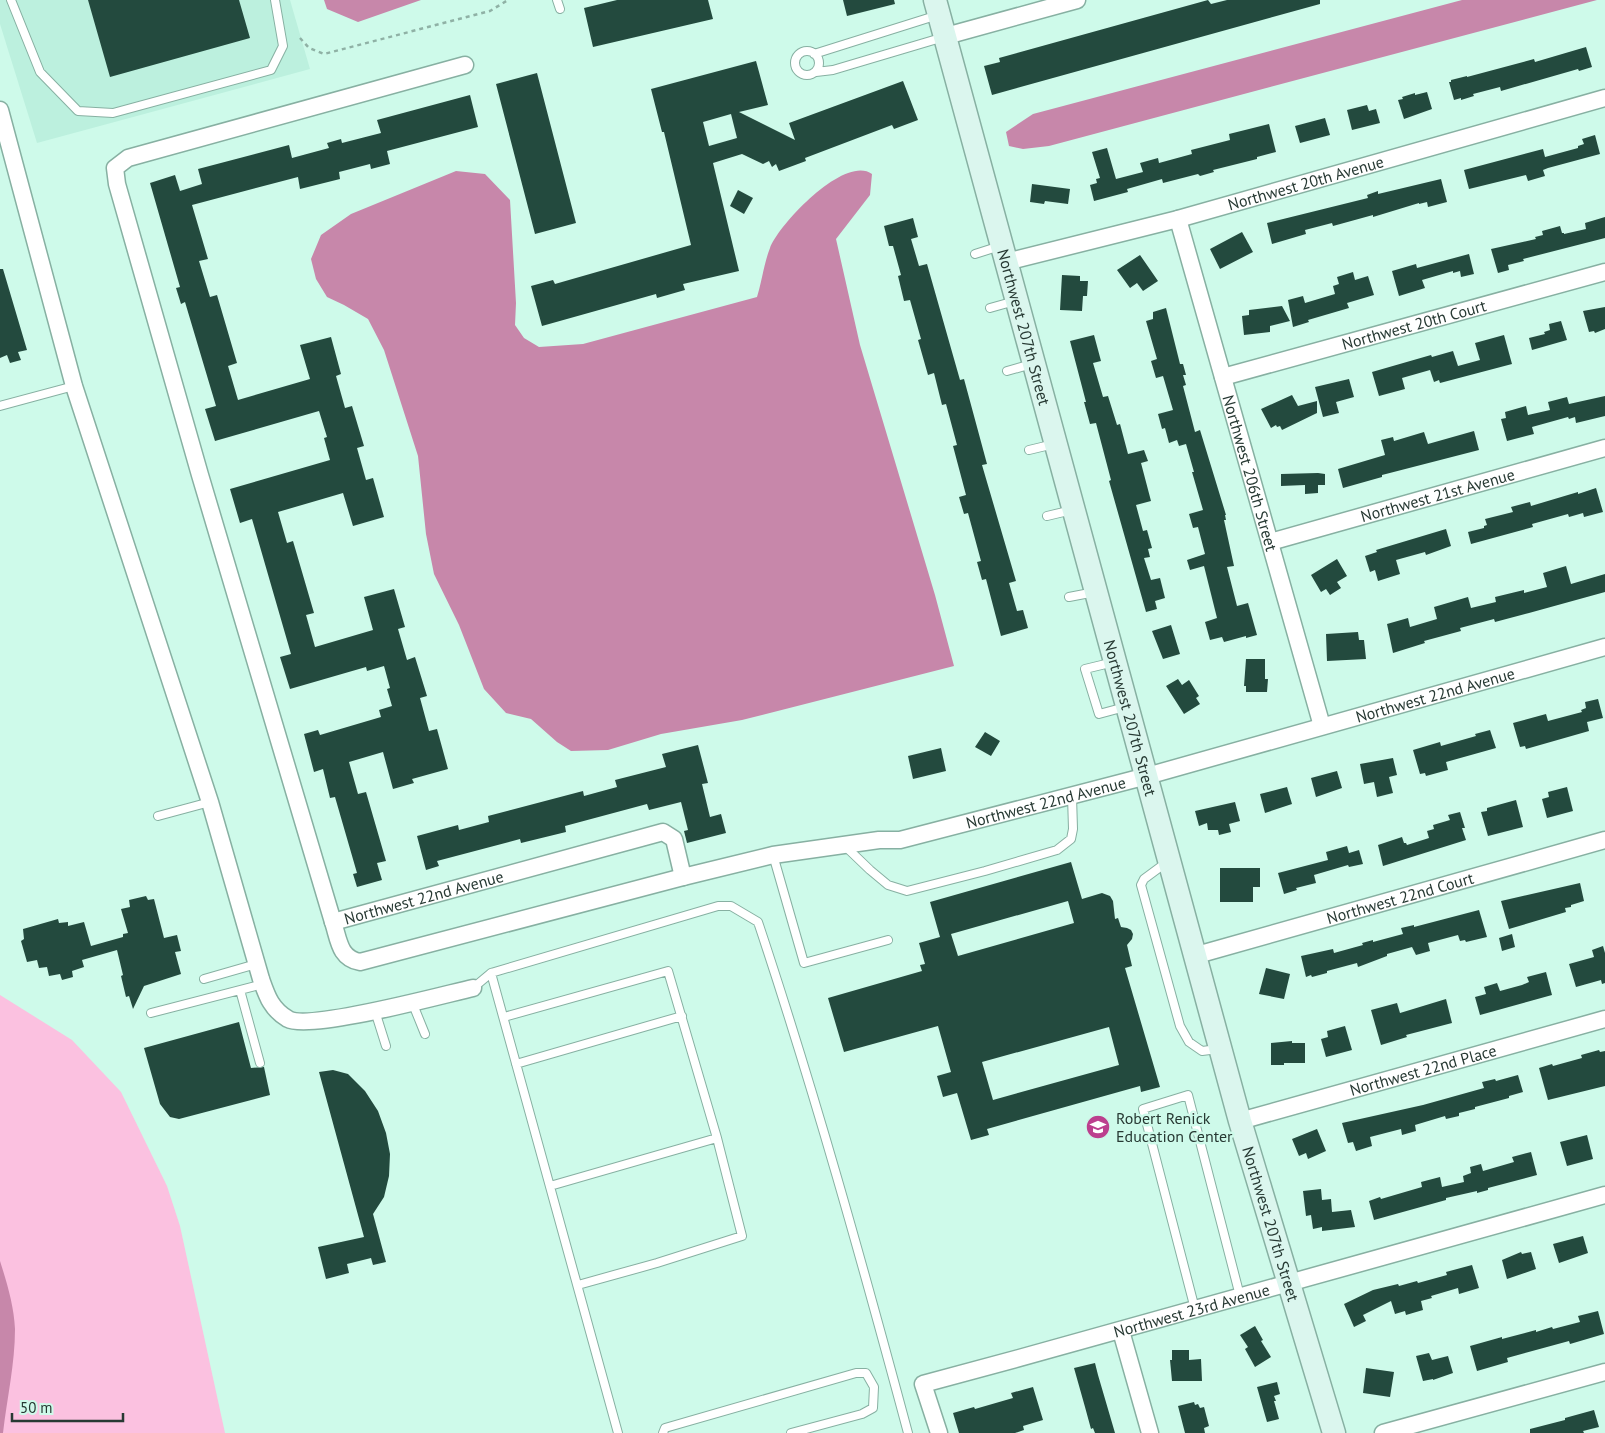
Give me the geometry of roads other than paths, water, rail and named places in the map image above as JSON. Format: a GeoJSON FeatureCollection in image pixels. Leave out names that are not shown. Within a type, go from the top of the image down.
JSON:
{"type":"FeatureCollection","features":[{"type":"Feature","properties":{"kind":"street"},"geometry":{"type":"LineString","coordinates":[[940,17],[1077,0]]}},
{"type":"Feature","properties":{"kind":"street","name":"Northwest 207th Street"},"geometry":{"type":"LineString","coordinates":[[940,17],[1240,1121],[1334,1433]]}},
{"type":"Feature","properties":{"kind":"street"},"geometry":{"type":"LineString","coordinates":[[334,922],[198,465],[117,184],[115,168],[128,158],[465,65]]}},
{"type":"Feature","properties":{"kind":"street","name":"Northwest 20th Avenue"},"geometry":{"type":"LineString","coordinates":[[1004,254],[1178,219],[1605,98]]}},
{"type":"Feature","properties":{"kind":"street"},"geometry":{"type":"LineString","coordinates":[[0,110],[74,386],[210,802],[256,964],[269,1002],[289,1019],[304,1022],[355,1016],[473,988]]}},
{"type":"Feature","properties":{"kind":"street","name":"Northwest 206th Street"},"geometry":{"type":"LineString","coordinates":[[1178,219],[1322,726]]}},
{"type":"Feature","properties":{"kind":"street","name":"Northwest 20th Court"},"geometry":{"type":"LineString","coordinates":[[1223,377],[1605,272]]}},
{"type":"Feature","properties":{"kind":"street","name":"Northwest 21st Avenue"},"geometry":{"type":"LineString","coordinates":[[1270,542],[1605,448]]}},
{"type":"Feature","properties":{"kind":"street","name":"Northwest 22nd Avenue"},"geometry":{"type":"LineString","coordinates":[[683,877],[674,840],[663,832],[334,922],[343,952],[350,960],[360,962],[773,855],[879,840],[900,840],[1147,776],[1605,647]]}},
{"type":"Feature","properties":{"kind":"street","name":"Northwest 22nd Court"},"geometry":{"type":"LineString","coordinates":[[1196,956],[1605,840]]}},
{"type":"Feature","properties":{"kind":"street","name":"Northwest 22nd Place"},"geometry":{"type":"LineString","coordinates":[[1240,1121],[1605,1019]]}},
{"type":"Feature","properties":{"kind":"street","name":"Northwest 23rd Avenue"},"geometry":{"type":"LineString","coordinates":[[939,1433],[923,1384],[1121,1331],[1288,1282],[1605,1195]]}},
{"type":"Feature","properties":{"kind":"street"},"geometry":{"type":"LineString","coordinates":[[1121,1331],[1150,1433]]}},
{"type":"Feature","properties":{"kind":"street"},"geometry":{"type":"LineString","coordinates":[[1383,1433],[1605,1372]]}},
{"type":"Feature","properties":{"kind":"lane"},"geometry":{"type":"LineString","coordinates":[[11,0],[40,72],[78,111],[113,113],[271,70],[282,46],[275,0]]}},
{"type":"Feature","properties":{"kind":"lane"},"geometry":{"type":"LineString","coordinates":[[557,0],[560,9]]}},
{"type":"Feature","properties":{"kind":"lane"},"geometry":{"type":"LineString","coordinates":[[814,54],[940,17]]}},
{"type":"Feature","properties":{"kind":"lane"},"geometry":{"type":"LineString","coordinates":[[816,72],[818,60],[814,54],[803,52],[797,56],[795,64],[798,71],[805,75],[833,70],[940,17]]}},
{"type":"Feature","properties":{"kind":"lane"},"geometry":{"type":"LineString","coordinates":[[975,254],[1004,254]]}},
{"type":"Feature","properties":{"kind":"lane"},"geometry":{"type":"LineString","coordinates":[[990,308],[1017,301]]}},
{"type":"Feature","properties":{"kind":"lane"},"geometry":{"type":"LineString","coordinates":[[1007,371],[1034,364]]}},
{"type":"Feature","properties":{"kind":"lane"},"geometry":{"type":"LineString","coordinates":[[0,406],[74,386]]}},
{"type":"Feature","properties":{"kind":"lane"},"geometry":{"type":"LineString","coordinates":[[1029,450],[1056,444]]}},
{"type":"Feature","properties":{"kind":"lane"},"geometry":{"type":"LineString","coordinates":[[1047,516],[1074,509]]}},
{"type":"Feature","properties":{"kind":"lane"},"geometry":{"type":"LineString","coordinates":[[1069,597],[1097,592]]}},
{"type":"Feature","properties":{"kind":"lane"},"geometry":{"type":"LineString","coordinates":[[1116,661],[1085,669],[1099,714],[1128,706]]}},
{"type":"Feature","properties":{"kind":"lane"},"geometry":{"type":"LineString","coordinates":[[844,845],[888,885],[907,891],[1057,850],[1071,839],[1072,796]]}},
{"type":"Feature","properties":{"kind":"lane"},"geometry":{"type":"LineString","coordinates":[[158,816],[210,802]]}},
{"type":"Feature","properties":{"kind":"lane"},"geometry":{"type":"LineString","coordinates":[[773,855],[804,963],[888,940]]}},
{"type":"Feature","properties":{"kind":"lane"},"geometry":{"type":"LineString","coordinates":[[1170,860],[1144,879],[1142,885],[1146,904],[1180,1026],[1188,1042],[1202,1052],[1221,1048]]}},
{"type":"Feature","properties":{"kind":"lane"},"geometry":{"type":"LineString","coordinates":[[473,988],[491,973],[718,906],[731,906],[758,922],[787,1009],[821,1123],[908,1433]]}},
{"type":"Feature","properties":{"kind":"lane"},"geometry":{"type":"LineString","coordinates":[[204,980],[256,964]]}},
{"type":"Feature","properties":{"kind":"lane"},"geometry":{"type":"LineString","coordinates":[[504,1017],[668,971],[716,1138],[742,1236],[578,1286]]}},
{"type":"Feature","properties":{"kind":"lane"},"geometry":{"type":"LineString","coordinates":[[491,973],[618,1433]]}},
{"type":"Feature","properties":{"kind":"lane"},"geometry":{"type":"LineString","coordinates":[[151,1013],[263,984]]}},
{"type":"Feature","properties":{"kind":"lane"},"geometry":{"type":"LineString","coordinates":[[240,990],[260,1063]]}},
{"type":"Feature","properties":{"kind":"lane"},"geometry":{"type":"LineString","coordinates":[[412,1002],[425,1034]]}},
{"type":"Feature","properties":{"kind":"lane"},"geometry":{"type":"LineString","coordinates":[[375,1011],[386,1046]]}},
{"type":"Feature","properties":{"kind":"lane"},"geometry":{"type":"LineString","coordinates":[[516,1064],[682,1016]]}},
{"type":"Feature","properties":{"kind":"lane"},"geometry":{"type":"LineString","coordinates":[[1195,1309],[1143,1108],[1188,1096],[1240,1296]]}},
{"type":"Feature","properties":{"kind":"lane"},"geometry":{"type":"LineString","coordinates":[[550,1186],[716,1138]]}},
{"type":"Feature","properties":{"kind":"lane"},"geometry":{"type":"LineString","coordinates":[[663,1433],[665,1428],[856,1373],[866,1373],[874,1387],[873,1408],[862,1414],[791,1433]]}},
{"type":"Feature","properties":{"kind":"place","name":"Robert Renick Education Center"},"geometry":{"type":"Point","coordinates":[1098,1127]}}]}
